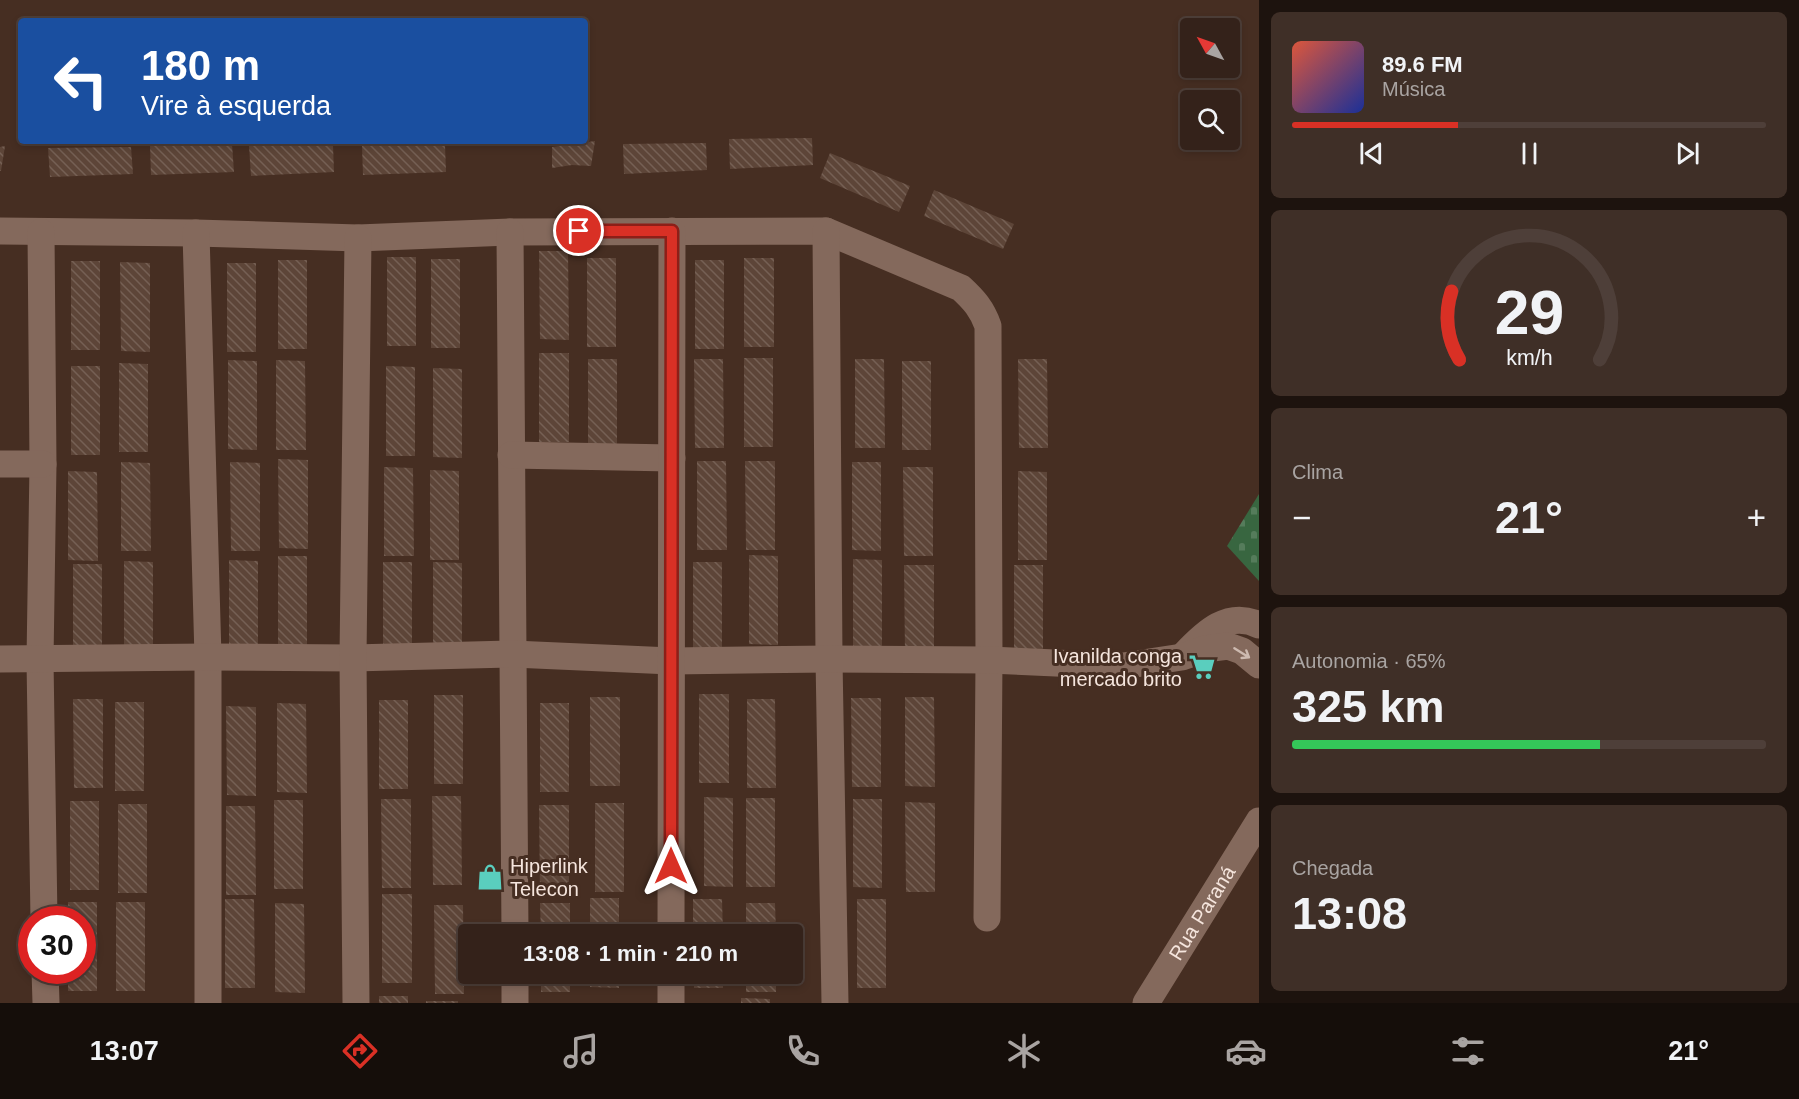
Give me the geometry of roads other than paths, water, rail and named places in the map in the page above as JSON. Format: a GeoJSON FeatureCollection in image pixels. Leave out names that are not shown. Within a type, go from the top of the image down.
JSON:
{"type":"FeatureCollection","features":[{"type":"Feature","properties":{"kind":"street"},"geometry":{"type":"LineString","coordinates":[[0,231],[196,233],[358,238],[510,232],[826,231],[961,288],[983,311],[988,326],[987,918]]}},
{"type":"Feature","properties":{"kind":"street"},"geometry":{"type":"LineString","coordinates":[[670,924],[672,231]]}},
{"type":"Feature","properties":{"kind":"street"},"geometry":{"type":"LineString","coordinates":[[826,231],[829,659],[835,1003]]}},
{"type":"Feature","properties":{"kind":"street"},"geometry":{"type":"LineString","coordinates":[[42,232],[43,464],[40,660],[44,906]]}},
{"type":"Feature","properties":{"kind":"street"},"geometry":{"type":"LineString","coordinates":[[510,232],[515,924]]}},
{"type":"Feature","properties":{"kind":"street"},"geometry":{"type":"LineString","coordinates":[[196,233],[208,657],[208,1003]]}},
{"type":"Feature","properties":{"kind":"street"},"geometry":{"type":"LineString","coordinates":[[356,1003],[353,658],[358,238]]}},
{"type":"Feature","properties":{"kind":"street"},"geometry":{"type":"LineString","coordinates":[[511,455],[672,458]]}},
{"type":"Feature","properties":{"kind":"street"},"geometry":{"type":"LineString","coordinates":[[0,464],[43,464]]}},
{"type":"Feature","properties":{"kind":"street"},"geometry":{"type":"LineString","coordinates":[[1182,657],[1201,636],[1214,627],[1229,621],[1244,619],[1259,625]]}},
{"type":"Feature","properties":{"kind":"street"},"geometry":{"type":"LineString","coordinates":[[0,659],[353,658],[513,654],[671,661],[989,660],[1123,666],[1182,657],[1205,649],[1228,646],[1242,651],[1259,665]]}},
{"type":"Feature","properties":{"kind":"street","name":"Rua Paraná"},"geometry":{"type":"LineString","coordinates":[[1146,1003],[1248,855],[1259,820]]}},
{"type":"Feature","properties":{"kind":"street"},"geometry":{"type":"LineString","coordinates":[[45,984],[46,1003]]}},
{"type":"Feature","properties":{"kind":"street"},"geometry":{"type":"LineString","coordinates":[[515,984],[515,1003]]}},
{"type":"Feature","properties":{"kind":"street"},"geometry":{"type":"LineString","coordinates":[[670,984],[670,1003]]}},
{"type":"Feature","properties":{"kind":"place","name":"Ivanilda conga mercado brito"},"geometry":{"type":"Point","coordinates":[1202,667]}},
{"type":"Feature","properties":{"kind":"place","name":"Hiperlink Telecon"},"geometry":{"type":"Point","coordinates":[490,877]}}]}
